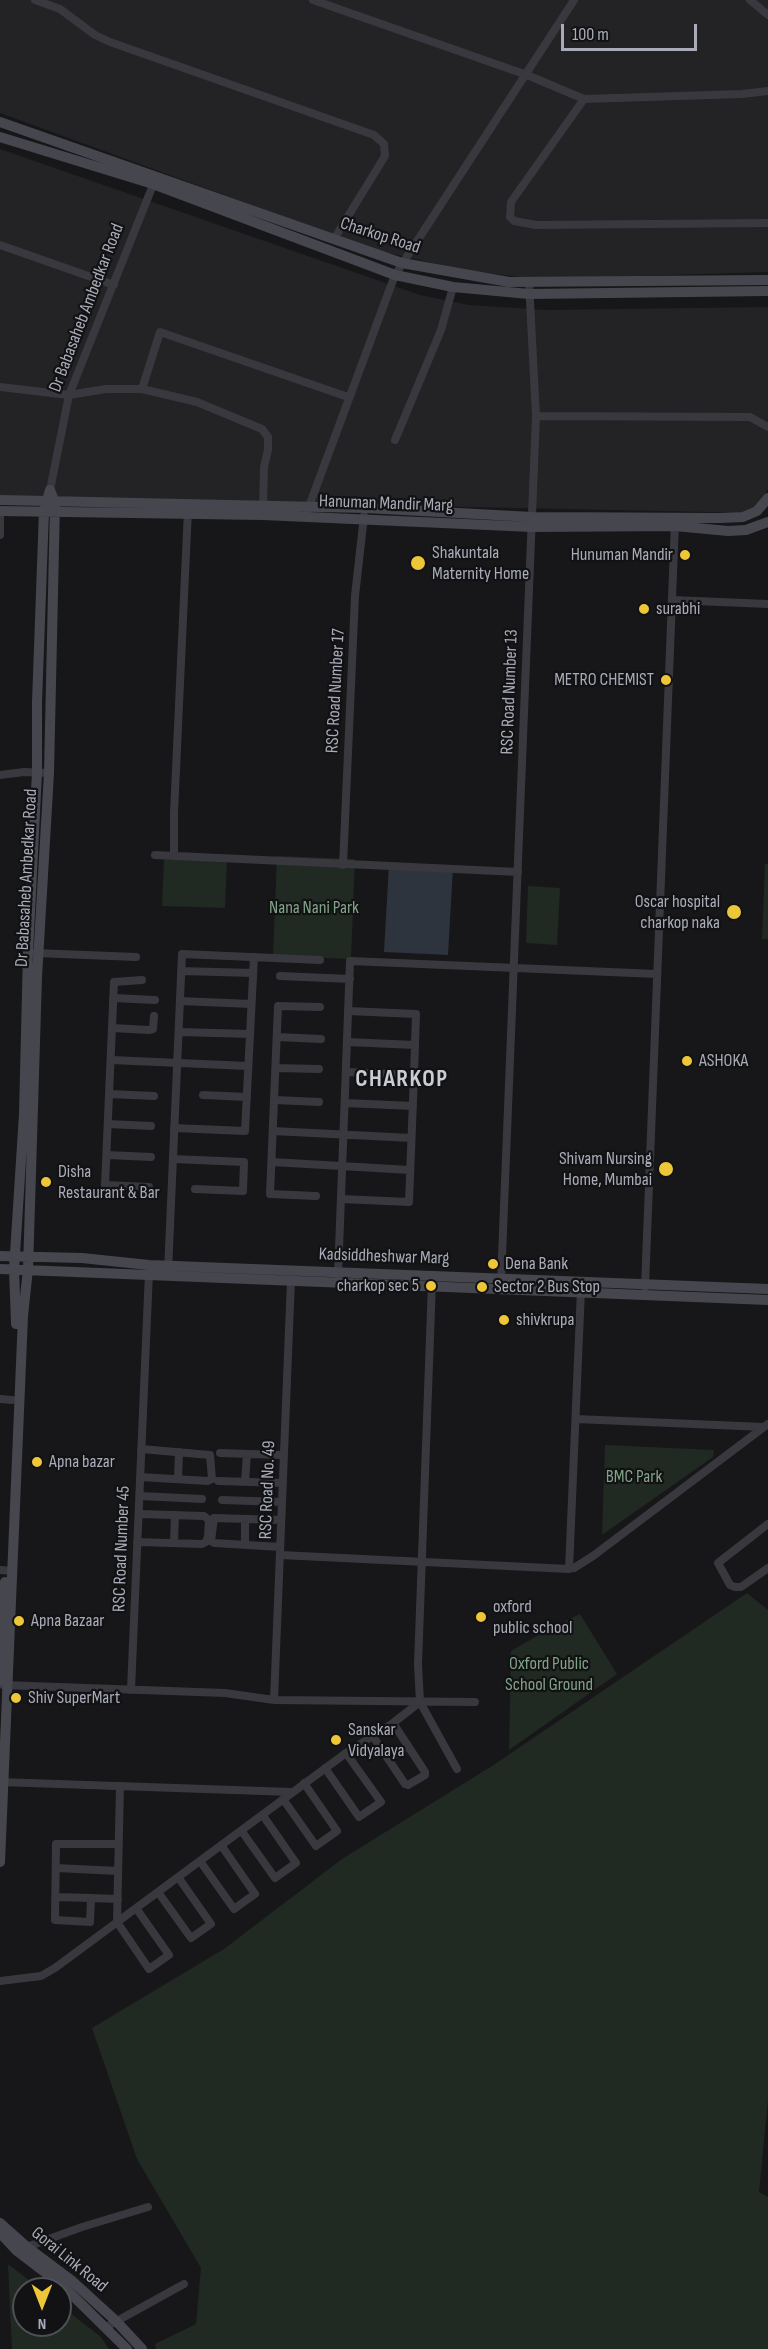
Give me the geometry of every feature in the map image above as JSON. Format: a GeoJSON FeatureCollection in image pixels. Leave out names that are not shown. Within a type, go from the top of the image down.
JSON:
{"type":"FeatureCollection","features":[{"type":"Feature","properties":{"kind":"street"},"geometry":{"type":"LineString","coordinates":[[35,0],[60,9],[95,35],[110,42],[375,135],[384,144],[385,156],[334,239]]}},
{"type":"Feature","properties":{"kind":"street"},"geometry":{"type":"LineString","coordinates":[[313,0],[527,75],[584,99],[742,94],[768,91]]}},
{"type":"Feature","properties":{"kind":"street"},"geometry":{"type":"LineString","coordinates":[[308,512],[348,397],[395,275],[527,75],[573,0]]}},
{"type":"Feature","properties":{"kind":"street"},"geometry":{"type":"LineString","coordinates":[[750,0],[768,15]]}},
{"type":"Feature","properties":{"kind":"street"},"geometry":{"type":"LineString","coordinates":[[584,99],[511,202],[510,217],[514,221],[536,225],[768,223]]}},
{"type":"Feature","properties":{"kind":"street","name":"Charkop Road"},"geometry":{"type":"LineString","coordinates":[[0,122],[155,180],[395,275],[453,287],[529,294],[768,291]]}},
{"type":"Feature","properties":{"kind":"street","name":"Charkop Road"},"geometry":{"type":"LineString","coordinates":[[0,137],[155,180],[402,263],[460,275],[529,282],[768,280]]}},
{"type":"Feature","properties":{"kind":"street","name":"Dr Babasaheb Ambedkar Road"},"geometry":{"type":"LineString","coordinates":[[33,953],[49,773],[50,490],[69,395],[155,180]]}},
{"type":"Feature","properties":{"kind":"street"},"geometry":{"type":"LineString","coordinates":[[0,245],[114,285]]}},
{"type":"Feature","properties":{"kind":"street","name":"RSC Road Number 13"},"geometry":{"type":"LineString","coordinates":[[501,1284],[536,416],[529,282]]}},
{"type":"Feature","properties":{"kind":"street"},"geometry":{"type":"LineString","coordinates":[[395,440],[441,330],[453,287]]}},
{"type":"Feature","properties":{"kind":"street"},"geometry":{"type":"LineString","coordinates":[[142,389],[160,332],[348,397]]}},
{"type":"Feature","properties":{"kind":"street"},"geometry":{"type":"LineString","coordinates":[[0,387],[69,395],[106,389],[142,389],[196,402],[262,429],[268,437],[264,467],[263,511]]}},
{"type":"Feature","properties":{"kind":"street"},"geometry":{"type":"LineString","coordinates":[[536,416],[750,417],[768,427]]}},
{"type":"Feature","properties":{"kind":"street"},"geometry":{"type":"LineString","coordinates":[[645,1289],[675,522],[743,517],[756,510],[768,498]]}},
{"type":"Feature","properties":{"kind":"street"},"geometry":{"type":"LineString","coordinates":[[0,500],[50,507]]}},
{"type":"Feature","properties":{"kind":"street"},"geometry":{"type":"LineString","coordinates":[[0,535],[0,510],[50,507]]}},
{"type":"Feature","properties":{"kind":"street","name":"Dr Babasaheb Ambedkar Road"},"geometry":{"type":"LineString","coordinates":[[6,1571],[16,1316],[14,1269],[24,1198],[28,1114],[37,702],[50,507]]}},
{"type":"Feature","properties":{"kind":"street","name":"Hanuman Mandir Marg"},"geometry":{"type":"LineString","coordinates":[[50,507],[308,512],[532,522],[675,522],[728,531],[746,530],[768,522]]}},
{"type":"Feature","properties":{"kind":"street"},"geometry":{"type":"LineString","coordinates":[[174,856],[188,510]]}},
{"type":"Feature","properties":{"kind":"street","name":"RSC Road Number 17"},"geometry":{"type":"LineString","coordinates":[[343,865],[355,596],[365,514]]}},
{"type":"Feature","properties":{"kind":"street"},"geometry":{"type":"LineString","coordinates":[[672,600],[768,604]]}},
{"type":"Feature","properties":{"kind":"street"},"geometry":{"type":"LineString","coordinates":[[37,702],[50,702]]}},
{"type":"Feature","properties":{"kind":"street"},"geometry":{"type":"LineString","coordinates":[[0,775],[49,773]]}},
{"type":"Feature","properties":{"kind":"street"},"geometry":{"type":"LineString","coordinates":[[155,855],[518,872]]}},
{"type":"Feature","properties":{"kind":"street"},"geometry":{"type":"LineString","coordinates":[[33,953],[136,957]]}},
{"type":"Feature","properties":{"kind":"street"},"geometry":{"type":"LineString","coordinates":[[168,1270],[182,954],[320,960]]}},
{"type":"Feature","properties":{"kind":"street"},"geometry":{"type":"LineString","coordinates":[[174,1128],[245,1131],[254,957]]}},
{"type":"Feature","properties":{"kind":"street"},"geometry":{"type":"LineString","coordinates":[[337,1277],[350,961],[657,974]]}},
{"type":"Feature","properties":{"kind":"street"},"geometry":{"type":"LineString","coordinates":[[182,971],[253,973]]}},
{"type":"Feature","properties":{"kind":"street"},"geometry":{"type":"LineString","coordinates":[[280,976],[350,979]]}},
{"type":"Feature","properties":{"kind":"street"},"geometry":{"type":"LineString","coordinates":[[142,981],[115,980],[105,1185],[148,1187]]}},
{"type":"Feature","properties":{"kind":"street"},"geometry":{"type":"LineString","coordinates":[[113,998],[155,1000]]}},
{"type":"Feature","properties":{"kind":"street"},"geometry":{"type":"LineString","coordinates":[[180,1001],[251,1004]]}},
{"type":"Feature","properties":{"kind":"street"},"geometry":{"type":"LineString","coordinates":[[316,1196],[270,1194],[278,1006],[320,1007]]}},
{"type":"Feature","properties":{"kind":"street"},"geometry":{"type":"LineString","coordinates":[[341,1199],[409,1202],[413,1106],[416,1014],[348,1011]]}},
{"type":"Feature","properties":{"kind":"street"},"geometry":{"type":"LineString","coordinates":[[112,1028],[153,1029],[154,1016]]}},
{"type":"Feature","properties":{"kind":"street"},"geometry":{"type":"LineString","coordinates":[[179,1032],[250,1034]]}},
{"type":"Feature","properties":{"kind":"street"},"geometry":{"type":"LineString","coordinates":[[277,1037],[321,1039]]}},
{"type":"Feature","properties":{"kind":"street"},"geometry":{"type":"LineString","coordinates":[[347,1042],[415,1045]]}},
{"type":"Feature","properties":{"kind":"street"},"geometry":{"type":"LineString","coordinates":[[111,1060],[248,1066]]}},
{"type":"Feature","properties":{"kind":"street"},"geometry":{"type":"LineString","coordinates":[[276,1068],[319,1069]]}},
{"type":"Feature","properties":{"kind":"street"},"geometry":{"type":"LineString","coordinates":[[346,1072],[414,1075]]}},
{"type":"Feature","properties":{"kind":"street"},"geometry":{"type":"LineString","coordinates":[[110,1094],[154,1096]]}},
{"type":"Feature","properties":{"kind":"street"},"geometry":{"type":"LineString","coordinates":[[203,1095],[247,1097]]}},
{"type":"Feature","properties":{"kind":"street"},"geometry":{"type":"LineString","coordinates":[[274,1100],[319,1102]]}},
{"type":"Feature","properties":{"kind":"street"},"geometry":{"type":"LineString","coordinates":[[345,1103],[413,1106]]}},
{"type":"Feature","properties":{"kind":"street"},"geometry":{"type":"LineString","coordinates":[[108,1124],[151,1126]]}},
{"type":"Feature","properties":{"kind":"street"},"geometry":{"type":"LineString","coordinates":[[273,1131],[411,1138]]}},
{"type":"Feature","properties":{"kind":"street"},"geometry":{"type":"LineString","coordinates":[[107,1155],[151,1157]]}},
{"type":"Feature","properties":{"kind":"street"},"geometry":{"type":"LineString","coordinates":[[173,1159],[244,1162],[243,1191],[195,1189]]}},
{"type":"Feature","properties":{"kind":"street"},"geometry":{"type":"LineString","coordinates":[[272,1161],[410,1170]]}},
{"type":"Feature","properties":{"kind":"street","name":"Dr Babasaheb Ambedkar Road"},"geometry":{"type":"LineString","coordinates":[[6,1571],[28,1269],[24,1198]]}},
{"type":"Feature","properties":{"kind":"street","name":"Kadsiddheshwar Marg"},"geometry":{"type":"LineString","coordinates":[[0,1256],[28,1255],[149,1270]]}},
{"type":"Feature","properties":{"kind":"street","name":"Kadsiddheshwar Marg"},"geometry":{"type":"LineString","coordinates":[[0,1269],[168,1270],[581,1287],[768,1289]]}},
{"type":"Feature","properties":{"kind":"street","name":"RSC Road Number 45"},"geometry":{"type":"LineString","coordinates":[[131,1690],[149,1270]]}},
{"type":"Feature","properties":{"kind":"street","name":"Kadsiddheshwar Marg"},"geometry":{"type":"LineString","coordinates":[[168,1270],[291,1280],[337,1277]]}},
{"type":"Feature","properties":{"kind":"street","name":"RSC Road No. 49"},"geometry":{"type":"LineString","coordinates":[[274,1700],[291,1280]]}},
{"type":"Feature","properties":{"kind":"street"},"geometry":{"type":"LineString","coordinates":[[432,1281],[418,1664],[420,1702],[457,1769]]}},
{"type":"Feature","properties":{"kind":"street"},"geometry":{"type":"LineString","coordinates":[[281,1520],[214,1518],[211,1541],[280,1551],[569,1569],[581,1287]]}},
{"type":"Feature","properties":{"kind":"street","name":"Kadsiddheshwar Marg"},"geometry":{"type":"LineString","coordinates":[[645,1289],[768,1300]]}},
{"type":"Feature","properties":{"kind":"street"},"geometry":{"type":"LineString","coordinates":[[0,1399],[12,1400]]}},
{"type":"Feature","properties":{"kind":"street"},"geometry":{"type":"LineString","coordinates":[[576,1419],[766,1425]]}},
{"type":"Feature","properties":{"kind":"street"},"geometry":{"type":"LineString","coordinates":[[574,1568],[600,1551],[766,1425]]}},
{"type":"Feature","properties":{"kind":"street"},"geometry":{"type":"LineString","coordinates":[[140,1477],[208,1481],[212,1479],[210,1455],[141,1449]]}},
{"type":"Feature","properties":{"kind":"street"},"geometry":{"type":"LineString","coordinates":[[178,1479],[179,1452]]}},
{"type":"Feature","properties":{"kind":"street"},"geometry":{"type":"LineString","coordinates":[[220,1453],[280,1455]]}},
{"type":"Feature","properties":{"kind":"street"},"geometry":{"type":"LineString","coordinates":[[246,1482],[247,1454]]}},
{"type":"Feature","properties":{"kind":"street"},"geometry":{"type":"LineString","coordinates":[[218,1481],[283,1483]]}},
{"type":"Feature","properties":{"kind":"street"},"geometry":{"type":"LineString","coordinates":[[140,1496],[202,1499]]}},
{"type":"Feature","properties":{"kind":"street"},"geometry":{"type":"LineString","coordinates":[[222,1500],[282,1502]]}},
{"type":"Feature","properties":{"kind":"street"},"geometry":{"type":"LineString","coordinates":[[137,1542],[202,1544],[206,1542],[209,1520],[204,1516],[138,1514]]}},
{"type":"Feature","properties":{"kind":"street"},"geometry":{"type":"LineString","coordinates":[[174,1543],[175,1515]]}},
{"type":"Feature","properties":{"kind":"street"},"geometry":{"type":"LineString","coordinates":[[245,1519],[245,1545]]}},
{"type":"Feature","properties":{"kind":"street"},"geometry":{"type":"LineString","coordinates":[[768,1524],[718,1563],[730,1585],[735,1587],[741,1587],[768,1568]]}},
{"type":"Feature","properties":{"kind":"street"},"geometry":{"type":"LineString","coordinates":[[0,1862],[3,1738],[2,1619],[6,1571]]}},
{"type":"Feature","properties":{"kind":"street"},"geometry":{"type":"LineString","coordinates":[[2,1684],[6,1571]]}},
{"type":"Feature","properties":{"kind":"street"},"geometry":{"type":"LineString","coordinates":[[2,1684],[225,1694],[274,1700],[475,1702]]}},
{"type":"Feature","properties":{"kind":"street"},"geometry":{"type":"LineString","coordinates":[[0,1981],[41,1976],[304,1783],[420,1702]]}},
{"type":"Feature","properties":{"kind":"street"},"geometry":{"type":"LineString","coordinates":[[372,1735],[405,1785],[408,1785],[425,1775],[425,1772],[393,1723]]}},
{"type":"Feature","properties":{"kind":"street"},"geometry":{"type":"LineString","coordinates":[[388,1759],[408,1746]]}},
{"type":"Feature","properties":{"kind":"street"},"geometry":{"type":"LineString","coordinates":[[325,1768],[359,1817],[381,1802],[346,1753]]}},
{"type":"Feature","properties":{"kind":"street"},"geometry":{"type":"LineString","coordinates":[[2,1783],[292,1792]]}},
{"type":"Feature","properties":{"kind":"street"},"geometry":{"type":"LineString","coordinates":[[283,1799],[316,1846],[337,1831],[304,1783]]}},
{"type":"Feature","properties":{"kind":"street"},"geometry":{"type":"LineString","coordinates":[[120,1786],[117,1922],[149,1969],[169,1955],[136,1908]]}},
{"type":"Feature","properties":{"kind":"street"},"geometry":{"type":"LineString","coordinates":[[243,1833],[274,1878],[296,1863],[264,1817]]}},
{"type":"Feature","properties":{"kind":"street"},"geometry":{"type":"LineString","coordinates":[[91,1898],[90,1922],[56,1920],[56,1844],[119,1844]]}},
{"type":"Feature","properties":{"kind":"street"},"geometry":{"type":"LineString","coordinates":[[200,1861],[234,1909],[255,1894],[221,1845]]}},
{"type":"Feature","properties":{"kind":"street"},"geometry":{"type":"LineString","coordinates":[[56,1868],[118,1871]]}},
{"type":"Feature","properties":{"kind":"street"},"geometry":{"type":"LineString","coordinates":[[158,1892],[191,1938],[211,1924],[178,1877]]}},
{"type":"Feature","properties":{"kind":"street"},"geometry":{"type":"LineString","coordinates":[[56,1897],[118,1899]]}},
{"type":"Feature","properties":{"kind":"street"},"geometry":{"type":"LineString","coordinates":[[22,2249],[82,2227],[148,2207]]}},
{"type":"Feature","properties":{"kind":"street","name":"Gorai Link Road"},"geometry":{"type":"LineString","coordinates":[[0,2223],[22,2249],[127,2349]]}},
{"type":"Feature","properties":{"kind":"street","name":"Gorai Link Road"},"geometry":{"type":"LineString","coordinates":[[0,2233],[71,2280],[116,2321],[142,2349]]}},
{"type":"Feature","properties":{"kind":"street"},"geometry":{"type":"LineString","coordinates":[[106,2327],[184,2284]]}},
{"type":"Feature","properties":{"kind":"shaded area"},"geometry":{"type":"Polygon","coordinates":[[[0,0],[768,0],[768,272],[538,279],[462,270],[372,249],[0,113],[0,0]]]}},
{"type":"Feature","properties":{"kind":"shaded area"},"geometry":{"type":"Polygon","coordinates":[[[0,149],[420,295],[469,305],[546,310],[768,307],[768,489],[755,513],[0,497],[0,149]]]}},
{"type":"Feature","properties":{"kind":"shaded area"},"geometry":{"type":"Polygon","coordinates":[[[389,864],[453,867],[448,955],[384,952],[389,864]]]}},
{"type":"Feature","properties":{"kind":"green space","name":"Nana Nani Park"},"geometry":{"type":"Polygon","coordinates":[[[277,856],[355,859],[351,959],[273,956],[277,856]]]}},
{"type":"Feature","properties":{"kind":"green space"},"geometry":{"type":"Polygon","coordinates":[[[164,859],[227,861],[225,908],[162,906],[164,859]]]}},
{"type":"Feature","properties":{"kind":"green space"},"geometry":{"type":"Polygon","coordinates":[[[765,864],[768,864],[768,939],[762,939],[765,864]]]}},
{"type":"Feature","properties":{"kind":"green space"},"geometry":{"type":"Polygon","coordinates":[[[528,886],[560,888],[557,945],[526,943],[528,886]]]}},
{"type":"Feature","properties":{"kind":"green space","name":"BMC Park"},"geometry":{"type":"Polygon","coordinates":[[[605,1445],[714,1450],[713,1457],[602,1535],[605,1445]]]}},
{"type":"Feature","properties":{"kind":"green space"},"geometry":{"type":"Polygon","coordinates":[[[747,1593],[768,1610],[768,2100],[759,2192],[768,2197],[768,2349],[156,2349],[155,2344],[196,2324],[201,2268],[137,2159],[92,2028],[224,1949],[342,1859],[492,1766],[747,1593]]]}},
{"type":"Feature","properties":{"kind":"green space","name":"Oxford Public School Ground"},"geometry":{"type":"Polygon","coordinates":[[[580,1614],[617,1674],[509,1750],[511,1651],[580,1614]]]}},
{"type":"Feature","properties":{"kind":"green space"},"geometry":{"type":"Polygon","coordinates":[[[8,2264],[25,2277],[12,2277],[12,2337],[72,2337],[72,2314],[101,2337],[109,2349],[12,2349],[8,2264]]]}},
{"type":"Feature","properties":{"kind":"place","name":"Hunuman Mandir"},"geometry":{"type":"Point","coordinates":[685,555]}},
{"type":"Feature","properties":{"kind":"place","name":"Shakuntala Maternity Home"},"geometry":{"type":"Point","coordinates":[418,563]}},
{"type":"Feature","properties":{"kind":"place","name":"surabhi"},"geometry":{"type":"Point","coordinates":[644,609]}},
{"type":"Feature","properties":{"kind":"place","name":"METRO CHEMIST"},"geometry":{"type":"Point","coordinates":[666,680]}},
{"type":"Feature","properties":{"kind":"place","name":"Oscar hospital charkop naka"},"geometry":{"type":"Point","coordinates":[734,912]}},
{"type":"Feature","properties":{"kind":"place","name":"ASHOKA"},"geometry":{"type":"Point","coordinates":[687,1061]}},
{"type":"Feature","properties":{"kind":"place","name":"Shivam Nursing Home, Mumbai"},"geometry":{"type":"Point","coordinates":[666,1169]}},
{"type":"Feature","properties":{"kind":"place","name":"Disha Restaurant & Bar"},"geometry":{"type":"Point","coordinates":[46,1182]}},
{"type":"Feature","properties":{"kind":"place","name":"Dena Bank"},"geometry":{"type":"Point","coordinates":[493,1264]}},
{"type":"Feature","properties":{"kind":"place","name":"charkop sec 5"},"geometry":{"type":"Point","coordinates":[431,1286]}},
{"type":"Feature","properties":{"kind":"place","name":"Sector 2 Bus Stop"},"geometry":{"type":"Point","coordinates":[482,1287]}},
{"type":"Feature","properties":{"kind":"place","name":"shivkrupa"},"geometry":{"type":"Point","coordinates":[504,1320]}},
{"type":"Feature","properties":{"kind":"place","name":"Apna bazar"},"geometry":{"type":"Point","coordinates":[37,1462]}},
{"type":"Feature","properties":{"kind":"place","name":"oxford public school"},"geometry":{"type":"Point","coordinates":[481,1617]}},
{"type":"Feature","properties":{"kind":"place","name":"Apna Bazaar"},"geometry":{"type":"Point","coordinates":[19,1621]}},
{"type":"Feature","properties":{"kind":"place","name":"Shiv SuperMart"},"geometry":{"type":"Point","coordinates":[16,1698]}},
{"type":"Feature","properties":{"kind":"place","name":"Sanskar Vidyalaya"},"geometry":{"type":"Point","coordinates":[336,1740]}},
{"type":"Feature","properties":{"kind":"district","name":"CHARKOP"},"geometry":{"type":"Point","coordinates":[402,1080]}}]}
